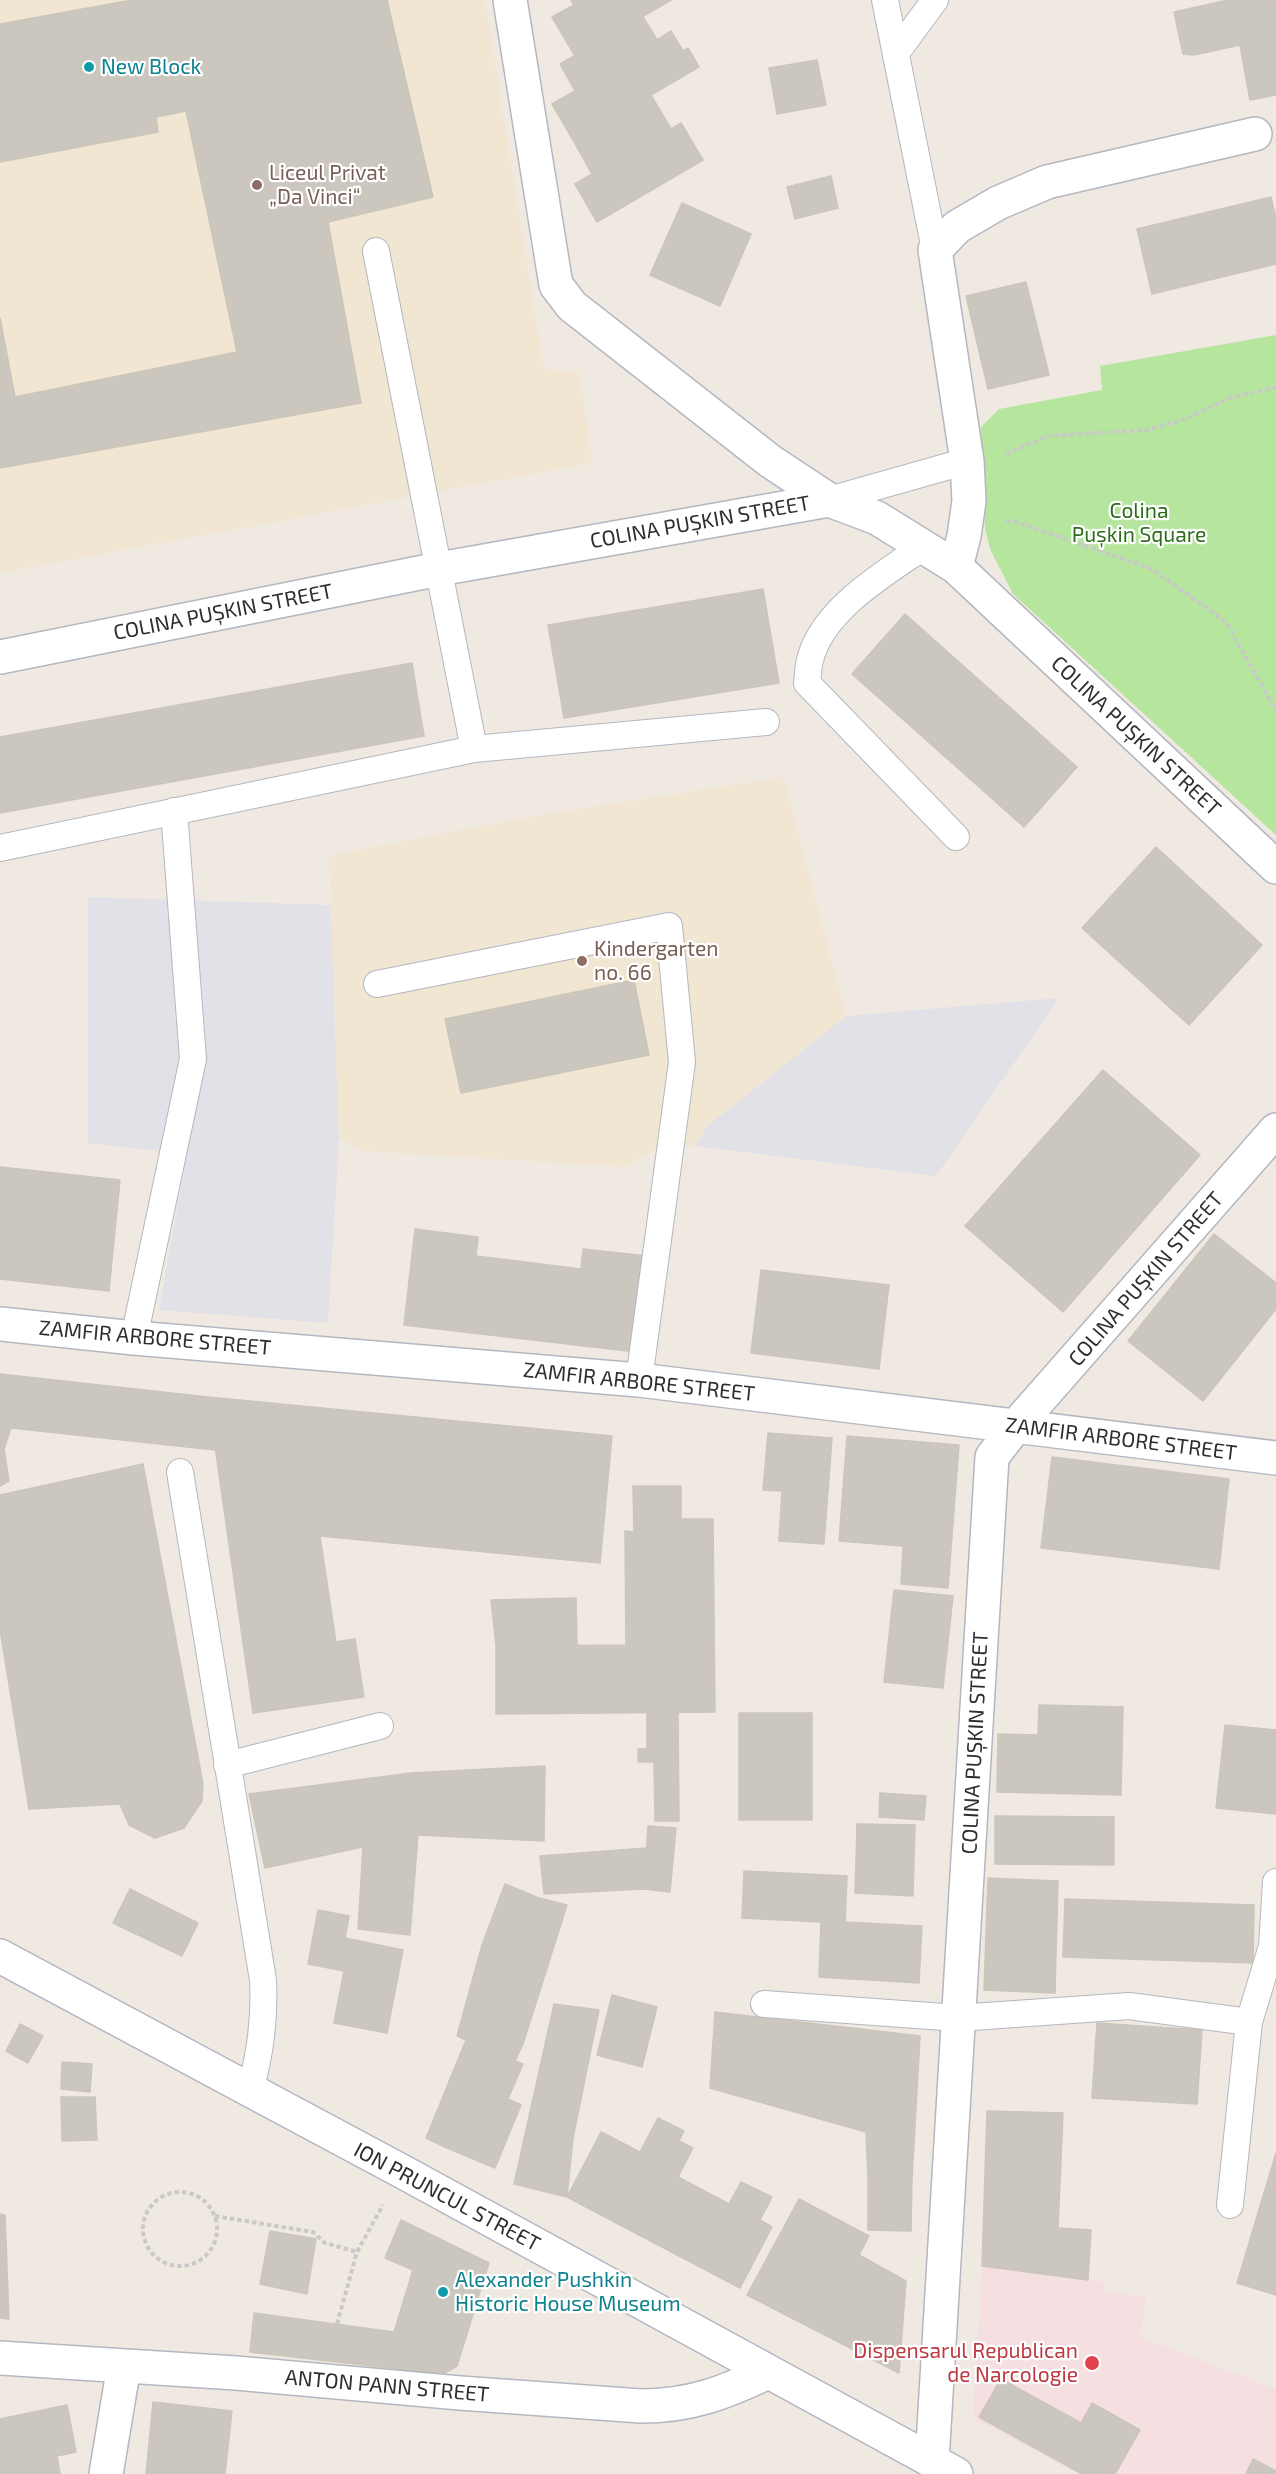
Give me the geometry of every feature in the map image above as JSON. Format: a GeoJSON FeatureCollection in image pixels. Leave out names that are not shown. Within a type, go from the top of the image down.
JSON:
{"type":"FeatureCollection","features":[{"type":"Feature","properties":{"kind":"street"},"geometry":{"type":"LineString","coordinates":[[510,0],[556,285],[572,306],[770,461],[829,500]]}},
{"type":"Feature","properties":{"kind":"street"},"geometry":{"type":"LineString","coordinates":[[956,567],[969,501],[967,461],[935,250],[957,227],[998,202],[1047,182],[1255,134]]}},
{"type":"Feature","properties":{"kind":"street","name":"COLINA PUȘKIN STREET"},"geometry":{"type":"LineString","coordinates":[[0,657],[439,568],[829,500],[877,518],[956,567],[1276,867]]}},
{"type":"Feature","properties":{"kind":"street","name":"COLINA PUȘKIN STREET"},"geometry":{"type":"LineString","coordinates":[[944,2468],[958,2018],[992,1457],[1276,1130]]}},
{"type":"Feature","properties":{"kind":"street","name":"ZAMFIR ARBORE STREET"},"geometry":{"type":"LineString","coordinates":[[0,1324],[134,1338],[639,1380],[1276,1458]]}},
{"type":"Feature","properties":{"kind":"street","name":"ION PRUNCUL STREET"},"geometry":{"type":"LineString","coordinates":[[0,1956],[250,2092],[405,2173],[944,2468]]}},
{"type":"Feature","properties":{"kind":"street","name":"ANTON PANN STREET"},"geometry":{"type":"LineString","coordinates":[[0,2358],[236,2373],[641,2406],[692,2403],[727,2392],[768,2372]]}},
{"type":"Feature","properties":{"kind":"street"},"geometry":{"type":"LineString","coordinates":[[106,2474],[124,2366]]}},
{"type":"Feature","properties":{"kind":"lane"},"geometry":{"type":"LineString","coordinates":[[885,0],[935,250]]}},
{"type":"Feature","properties":{"kind":"lane"},"geometry":{"type":"LineString","coordinates":[[896,53],[935,0]]}},
{"type":"Feature","properties":{"kind":"lane"},"geometry":{"type":"LineString","coordinates":[[376,251],[474,749]]}},
{"type":"Feature","properties":{"kind":"lane"},"geometry":{"type":"LineString","coordinates":[[829,500],[967,461]]}},
{"type":"Feature","properties":{"kind":"lane"},"geometry":{"type":"LineString","coordinates":[[923,547],[868,585],[842,608],[822,633],[814,650],[810,659],[807,683],[956,837]]}},
{"type":"Feature","properties":{"kind":"lane"},"geometry":{"type":"LineString","coordinates":[[0,848],[474,749],[766,722]]}},
{"type":"Feature","properties":{"kind":"lane"},"geometry":{"type":"LineString","coordinates":[[134,1338],[193,1059],[174,812]]}},
{"type":"Feature","properties":{"kind":"lane"},"geometry":{"type":"LineString","coordinates":[[377,984],[669,926],[682,1062],[639,1380]]}},
{"type":"Feature","properties":{"kind":"lane"},"geometry":{"type":"LineString","coordinates":[[180,1472],[263,1980],[264,2014],[260,2051],[250,2092]]}},
{"type":"Feature","properties":{"kind":"lane"},"geometry":{"type":"LineString","coordinates":[[228,1765],[380,1726]]}},
{"type":"Feature","properties":{"kind":"lane"},"geometry":{"type":"LineString","coordinates":[[1230,2205],[1249,2022],[1272,1946],[1276,1882]]}},
{"type":"Feature","properties":{"kind":"lane"},"geometry":{"type":"LineString","coordinates":[[764,2004],[958,2018],[1129,2006],[1249,2022]]}},
{"type":"Feature","properties":{"kind":"path"},"geometry":{"type":"LineString","coordinates":[[967,461],[1000,456],[1048,436],[1145,430],[1183,420],[1230,398],[1276,387]]}},
{"type":"Feature","properties":{"kind":"path"},"geometry":{"type":"LineString","coordinates":[[967,518],[1014,521],[1152,569],[1226,622],[1276,711]]}},
{"type":"Feature","properties":{"kind":"path"},"geometry":{"type":"LineString","coordinates":[[215,2216],[217,2228],[215,2241],[210,2251],[201,2260],[190,2265],[166,2264],[156,2258],[148,2248],[144,2236],[147,2212],[159,2199],[176,2192],[188,2193],[199,2198],[209,2206],[215,2216],[313,2232],[325,2243],[357,2252]]}},
{"type":"Feature","properties":{"kind":"path"},"geometry":{"type":"LineString","coordinates":[[337,2324],[357,2252],[387,2198]]}},
{"type":"Feature","properties":{"kind":"shaded area","name":"Liceul Privat „Da Vinci“"},"geometry":{"type":"Polygon","coordinates":[[[0,0],[485,0],[544,369],[580,372],[592,463],[0,573],[0,0]]]}},
{"type":"Feature","properties":{"kind":"shaded area","name":"Kindergarten no. 66"},"geometry":{"type":"Polygon","coordinates":[[[784,777],[846,1016],[707,1126],[695,1146],[661,1145],[626,1167],[362,1151],[339,1139],[329,856],[534,816],[784,777]]]}},
{"type":"Feature","properties":{"kind":"shaded area"},"geometry":{"type":"Polygon","coordinates":[[[88,897],[331,905],[339,1139],[328,1323],[159,1310],[187,1154],[88,1143],[88,897]]]}},
{"type":"Feature","properties":{"kind":"shaded area"},"geometry":{"type":"Polygon","coordinates":[[[1059,998],[936,1176],[695,1146],[707,1126],[846,1016],[1059,998]]]}},
{"type":"Feature","properties":{"kind":"shaded area","name":"Dispensarul Republican de Narcologie"},"geometry":{"type":"Polygon","coordinates":[[[982,2266],[1105,2282],[1105,2291],[1146,2297],[1140,2337],[1276,2389],[1276,2474],[1079,2474],[973,2418],[982,2266]]]}},
{"type":"Feature","properties":{"kind":"green space","name":"Colina Pușkin Square"},"geometry":{"type":"Polygon","coordinates":[[[1276,335],[1276,835],[1013,594],[990,549],[985,528],[981,427],[999,409],[1102,390],[1100,366],[1276,335]]]}},
{"type":"Feature","properties":{"kind":"building","name":"New Block"},"geometry":{"type":"Polygon","coordinates":[[[132,0],[165,0],[186,111],[156,117],[158,132],[0,162],[0,24],[132,0]]]}},
{"type":"Feature","properties":{"kind":"building"},"geometry":{"type":"Polygon","coordinates":[[[165,0],[387,0],[433,197],[328,222],[361,403],[0,468],[0,318],[15,397],[237,352],[165,0]]]}},
{"type":"Feature","properties":{"kind":"building"},"geometry":{"type":"Polygon","coordinates":[[[571,0],[671,0],[575,56],[552,17],[574,5],[571,0]]]}},
{"type":"Feature","properties":{"kind":"building"},"geometry":{"type":"Polygon","coordinates":[[[1237,0],[1239,7],[1276,0],[1276,95],[1250,100],[1240,45],[1194,55],[1183,54],[1174,12],[1237,0]]]}},
{"type":"Feature","properties":{"kind":"building"},"geometry":{"type":"Polygon","coordinates":[[[1237,0],[1275,0],[1239,7],[1237,0]]]}},
{"type":"Feature","properties":{"kind":"building"},"geometry":{"type":"Polygon","coordinates":[[[643,17],[657,40],[671,31],[683,51],[688,48],[699,67],[573,140],[552,104],[575,91],[560,64],[643,17]]]}},
{"type":"Feature","properties":{"kind":"building"},"geometry":{"type":"Polygon","coordinates":[[[817,60],[826,105],[777,114],[769,68],[817,60]]]}},
{"type":"Feature","properties":{"kind":"building"},"geometry":{"type":"Polygon","coordinates":[[[651,95],[671,129],[681,123],[703,160],[597,222],[575,184],[592,174],[573,140],[651,95]]]}},
{"type":"Feature","properties":{"kind":"building"},"geometry":{"type":"Polygon","coordinates":[[[831,176],[838,208],[795,219],[787,187],[831,176]]]}},
{"type":"Feature","properties":{"kind":"building"},"geometry":{"type":"Polygon","coordinates":[[[1271,197],[1276,218],[1276,264],[1152,294],[1137,229],[1271,197]]]}},
{"type":"Feature","properties":{"kind":"building"},"geometry":{"type":"Polygon","coordinates":[[[682,203],[751,234],[720,306],[650,275],[682,203]]]}},
{"type":"Feature","properties":{"kind":"building"},"geometry":{"type":"Polygon","coordinates":[[[1026,282],[1049,375],[988,389],[966,296],[1026,282]]]}},
{"type":"Feature","properties":{"kind":"building"},"geometry":{"type":"Polygon","coordinates":[[[763,589],[779,683],[564,718],[548,625],[763,589]]]}},
{"type":"Feature","properties":{"kind":"building"},"geometry":{"type":"Polygon","coordinates":[[[905,614],[1077,767],[1024,827],[852,674],[905,614]]]}},
{"type":"Feature","properties":{"kind":"building"},"geometry":{"type":"Polygon","coordinates":[[[412,663],[424,736],[0,813],[0,737],[412,663]]]}},
{"type":"Feature","properties":{"kind":"building"},"geometry":{"type":"Polygon","coordinates":[[[1156,847],[1262,945],[1189,1025],[1082,928],[1156,847]]]}},
{"type":"Feature","properties":{"kind":"building"},"geometry":{"type":"Polygon","coordinates":[[[634,980],[649,1055],[461,1093],[445,1019],[634,980]]]}},
{"type":"Feature","properties":{"kind":"building"},"geometry":{"type":"Polygon","coordinates":[[[1103,1070],[1200,1155],[1063,1312],[965,1226],[1103,1070]]]}},
{"type":"Feature","properties":{"kind":"building"},"geometry":{"type":"Polygon","coordinates":[[[0,1167],[120,1180],[109,1291],[0,1279],[0,1167]]]}},
{"type":"Feature","properties":{"kind":"building"},"geometry":{"type":"Polygon","coordinates":[[[415,1229],[478,1237],[476,1256],[581,1269],[583,1249],[647,1256],[636,1352],[404,1325],[415,1229]]]}},
{"type":"Feature","properties":{"kind":"building"},"geometry":{"type":"Polygon","coordinates":[[[1214,1234],[1276,1283],[1276,1309],[1203,1401],[1128,1341],[1214,1234]]]}},
{"type":"Feature","properties":{"kind":"building"},"geometry":{"type":"Polygon","coordinates":[[[761,1270],[889,1285],[879,1369],[751,1353],[761,1270]]]}},
{"type":"Feature","properties":{"kind":"building"},"geometry":{"type":"Polygon","coordinates":[[[0,1374],[208,1397],[215,1450],[11,1428],[4,1449],[9,1481],[0,1486],[0,1374]]]}},
{"type":"Feature","properties":{"kind":"building"},"geometry":{"type":"Polygon","coordinates":[[[208,1397],[612,1436],[600,1563],[320,1536],[336,1642],[355,1639],[364,1697],[253,1713],[208,1397]]]}},
{"type":"Feature","properties":{"kind":"building"},"geometry":{"type":"Polygon","coordinates":[[[768,1433],[832,1438],[824,1544],[779,1541],[782,1491],[763,1490],[768,1433]]]}},
{"type":"Feature","properties":{"kind":"building"},"geometry":{"type":"Polygon","coordinates":[[[847,1436],[959,1445],[948,1588],[901,1584],[903,1546],[839,1541],[847,1436]]]}},
{"type":"Feature","properties":{"kind":"building"},"geometry":{"type":"Polygon","coordinates":[[[1052,1457],[1229,1479],[1219,1569],[1041,1548],[1052,1457]]]}},
{"type":"Feature","properties":{"kind":"building"},"geometry":{"type":"Polygon","coordinates":[[[143,1464],[203,1784],[202,1801],[184,1828],[155,1838],[129,1825],[120,1804],[29,1809],[0,1629],[0,1495],[143,1464]]]}},
{"type":"Feature","properties":{"kind":"building"},"geometry":{"type":"Polygon","coordinates":[[[633,1486],[681,1486],[681,1519],[713,1519],[715,1712],[496,1714],[496,1646],[626,1645],[625,1531],[634,1532],[633,1486]]]}},
{"type":"Feature","properties":{"kind":"building"},"geometry":{"type":"Polygon","coordinates":[[[894,1590],[953,1596],[943,1688],[884,1682],[894,1590]]]}},
{"type":"Feature","properties":{"kind":"building"},"geometry":{"type":"Polygon","coordinates":[[[576,1598],[577,1645],[496,1646],[491,1600],[576,1598]]]}},
{"type":"Feature","properties":{"kind":"building"},"geometry":{"type":"Polygon","coordinates":[[[1039,1705],[1123,1707],[1121,1795],[997,1792],[998,1734],[1038,1735],[1039,1705]]]}},
{"type":"Feature","properties":{"kind":"building"},"geometry":{"type":"Polygon","coordinates":[[[647,1712],[678,1713],[679,1821],[655,1821],[654,1762],[638,1762],[638,1749],[647,1749],[647,1712]]]}},
{"type":"Feature","properties":{"kind":"building"},"geometry":{"type":"Polygon","coordinates":[[[739,1713],[812,1713],[812,1820],[739,1820],[739,1713]]]}},
{"type":"Feature","properties":{"kind":"building"},"geometry":{"type":"Polygon","coordinates":[[[1225,1725],[1276,1730],[1276,1814],[1216,1808],[1225,1725]]]}},
{"type":"Feature","properties":{"kind":"building"},"geometry":{"type":"Polygon","coordinates":[[[545,1766],[544,1841],[418,1835],[411,1773],[545,1766]]]}},
{"type":"Feature","properties":{"kind":"building"},"geometry":{"type":"Polygon","coordinates":[[[411,1773],[418,1835],[265,1868],[249,1794],[411,1773]]]}},
{"type":"Feature","properties":{"kind":"building"},"geometry":{"type":"Polygon","coordinates":[[[880,1793],[926,1796],[924,1820],[879,1817],[880,1793]]]}},
{"type":"Feature","properties":{"kind":"building"},"geometry":{"type":"Polygon","coordinates":[[[995,1816],[1114,1817],[1114,1865],[995,1864],[995,1816]]]}},
{"type":"Feature","properties":{"kind":"building"},"geometry":{"type":"Polygon","coordinates":[[[857,1824],[915,1825],[913,1896],[855,1893],[857,1824]]]}},
{"type":"Feature","properties":{"kind":"building"},"geometry":{"type":"Polygon","coordinates":[[[648,1826],[676,1828],[670,1892],[644,1889],[648,1826]]]}},
{"type":"Feature","properties":{"kind":"building"},"geometry":{"type":"Polygon","coordinates":[[[418,1835],[410,1935],[358,1929],[363,1847],[418,1835]]]}},
{"type":"Feature","properties":{"kind":"building"},"geometry":{"type":"Polygon","coordinates":[[[647,1848],[644,1889],[544,1894],[540,1856],[647,1848]]]}},
{"type":"Feature","properties":{"kind":"building"},"geometry":{"type":"Polygon","coordinates":[[[744,1871],[847,1876],[845,1922],[922,1926],[919,1983],[819,1977],[821,1922],[742,1918],[744,1871]]]}},
{"type":"Feature","properties":{"kind":"building"},"geometry":{"type":"Polygon","coordinates":[[[988,1878],[1058,1881],[1055,1993],[984,1990],[988,1878]]]}},
{"type":"Feature","properties":{"kind":"building"},"geometry":{"type":"Polygon","coordinates":[[[505,1884],[539,1898],[519,1961],[482,1945],[505,1884]]]}},
{"type":"Feature","properties":{"kind":"building"},"geometry":{"type":"Polygon","coordinates":[[[130,1889],[198,1923],[182,1956],[113,1923],[130,1889]]]}},
{"type":"Feature","properties":{"kind":"building"},"geometry":{"type":"Polygon","coordinates":[[[539,1898],[567,1905],[523,2044],[495,2033],[539,1898]]]}},
{"type":"Feature","properties":{"kind":"building"},"geometry":{"type":"Polygon","coordinates":[[[1065,1899],[1254,1905],[1253,1963],[1063,1957],[1065,1899]]]}},
{"type":"Feature","properties":{"kind":"building"},"geometry":{"type":"Polygon","coordinates":[[[318,1910],[349,1916],[345,1938],[403,1950],[387,2033],[334,2023],[344,1971],[308,1964],[318,1910]]]}},
{"type":"Feature","properties":{"kind":"building"},"geometry":{"type":"Polygon","coordinates":[[[482,1945],[519,1961],[495,2033],[447,2148],[426,2138],[466,2040],[457,2036],[482,1945]]]}},
{"type":"Feature","properties":{"kind":"building"},"geometry":{"type":"Polygon","coordinates":[[[612,1995],[657,2007],[642,2067],[597,2055],[612,1995]]]}},
{"type":"Feature","properties":{"kind":"building"},"geometry":{"type":"Polygon","coordinates":[[[554,2004],[599,2010],[573,2138],[567,2197],[514,2184],[554,2004]]]}},
{"type":"Feature","properties":{"kind":"building"},"geometry":{"type":"Polygon","coordinates":[[[715,2012],[920,2036],[912,2179],[868,2179],[866,2132],[710,2088],[715,2012]]]}},
{"type":"Feature","properties":{"kind":"building"},"geometry":{"type":"Polygon","coordinates":[[[1097,2023],[1202,2030],[1197,2104],[1092,2098],[1097,2023]]]}},
{"type":"Feature","properties":{"kind":"building"},"geometry":{"type":"Polygon","coordinates":[[[20,2024],[43,2036],[28,2063],[6,2051],[20,2024]]]}},
{"type":"Feature","properties":{"kind":"building"},"geometry":{"type":"Polygon","coordinates":[[[495,2033],[523,2044],[515,2061],[523,2064],[508,2099],[521,2105],[495,2168],[447,2148],[495,2033]]]}},
{"type":"Feature","properties":{"kind":"building"},"geometry":{"type":"Polygon","coordinates":[[[62,2062],[92,2064],[90,2092],[61,2089],[62,2062]]]}},
{"type":"Feature","properties":{"kind":"building"},"geometry":{"type":"Polygon","coordinates":[[[61,2097],[95,2097],[97,2140],[62,2141],[61,2097]]]}},
{"type":"Feature","properties":{"kind":"building"},"geometry":{"type":"Polygon","coordinates":[[[987,2111],[1063,2113],[1058,2228],[1091,2230],[1088,2280],[982,2266],[987,2111]]]}},
{"type":"Feature","properties":{"kind":"building"},"geometry":{"type":"Polygon","coordinates":[[[658,2118],[684,2131],[679,2141],[693,2148],[678,2177],[729,2204],[741,2182],[772,2197],[760,2220],[772,2227],[740,2288],[567,2197],[601,2132],[640,2152],[658,2118]]]}},
{"type":"Feature","properties":{"kind":"building"},"geometry":{"type":"Polygon","coordinates":[[[1276,2153],[1276,2295],[1237,2283],[1276,2153]]]}},
{"type":"Feature","properties":{"kind":"building"},"geometry":{"type":"Polygon","coordinates":[[[868,2179],[912,2179],[911,2231],[868,2230],[868,2179]]]}},
{"type":"Feature","properties":{"kind":"building"},"geometry":{"type":"Polygon","coordinates":[[[799,2199],[869,2236],[859,2255],[906,2281],[899,2373],[747,2295],[799,2199]]]}},
{"type":"Feature","properties":{"kind":"building"},"geometry":{"type":"Polygon","coordinates":[[[0,2214],[5,2215],[9,2319],[0,2318],[0,2214]]]}},
{"type":"Feature","properties":{"kind":"building","name":"Alexander Pushkin Historic House Museum"},"geometry":{"type":"Polygon","coordinates":[[[401,2220],[489,2263],[457,2366],[443,2374],[250,2352],[254,2313],[394,2332],[413,2270],[385,2258],[401,2220]]]}},
{"type":"Feature","properties":{"kind":"building"},"geometry":{"type":"Polygon","coordinates":[[[270,2231],[316,2239],[307,2294],[260,2284],[270,2231]]]}},
{"type":"Feature","properties":{"kind":"building"},"geometry":{"type":"Polygon","coordinates":[[[1001,2379],[1081,2423],[1092,2403],[1140,2430],[1115,2474],[1082,2474],[979,2417],[1001,2379]]]}},
{"type":"Feature","properties":{"kind":"building"},"geometry":{"type":"Polygon","coordinates":[[[153,2402],[232,2411],[225,2474],[146,2474],[153,2402]]]}},
{"type":"Feature","properties":{"kind":"building"},"geometry":{"type":"Polygon","coordinates":[[[67,2405],[76,2452],[57,2456],[60,2474],[0,2474],[0,2419],[67,2405]]]}},
{"type":"Feature","properties":{"kind":"building"},"geometry":{"type":"Polygon","coordinates":[[[1253,2459],[1276,2471],[1276,2474],[1246,2474],[1253,2459]]]}},
{"type":"Feature","properties":{"kind":"place","name":"New Block"},"geometry":{"type":"Point","coordinates":[89,67]}},
{"type":"Feature","properties":{"kind":"place","name":"Liceul Privat „Da Vinci“"},"geometry":{"type":"Point","coordinates":[257,185]}},
{"type":"Feature","properties":{"kind":"place","name":"Kindergarten no. 66"},"geometry":{"type":"Point","coordinates":[582,961]}},
{"type":"Feature","properties":{"kind":"place","name":"Alexander Pushkin Historic House Museum"},"geometry":{"type":"Point","coordinates":[443,2292]}},
{"type":"Feature","properties":{"kind":"place","name":"Dispensarul Republican de Narcologie"},"geometry":{"type":"Point","coordinates":[1092,2363]}}]}
